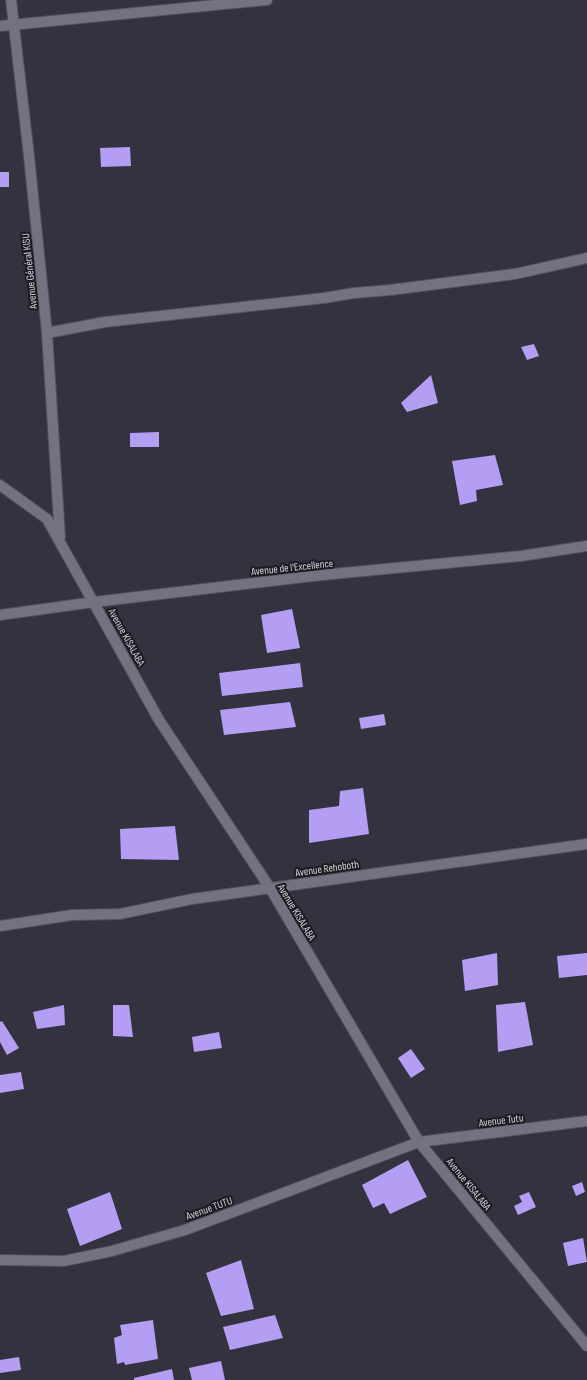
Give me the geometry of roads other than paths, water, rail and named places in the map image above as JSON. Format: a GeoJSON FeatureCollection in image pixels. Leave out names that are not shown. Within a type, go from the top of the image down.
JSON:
{"type":"FeatureCollection","features":[{"type":"Feature","properties":{"kind":"street","name":"Avenue Général KISU"},"geometry":{"type":"LineString","coordinates":[[11,0],[47,333],[60,541]]}},
{"type":"Feature","properties":{"kind":"street"},"geometry":{"type":"LineString","coordinates":[[0,26],[267,0]]}},
{"type":"Feature","properties":{"kind":"street"},"geometry":{"type":"LineString","coordinates":[[47,333],[105,322],[324,298],[354,293],[390,290],[515,274],[587,258]]}},
{"type":"Feature","properties":{"kind":"street","name":"Avenue KISALABA"},"geometry":{"type":"LineString","coordinates":[[0,485],[47,519],[159,720],[270,888],[419,1142],[587,1346]]}},
{"type":"Feature","properties":{"kind":"street","name":"Avenue de l'Excellence"},"geometry":{"type":"LineString","coordinates":[[0,615],[94,602],[322,575],[522,556],[587,546]]}},
{"type":"Feature","properties":{"kind":"street","name":"Avenue Rehoboth"},"geometry":{"type":"LineString","coordinates":[[0,926],[72,914],[120,914],[192,899],[587,844]]}},
{"type":"Feature","properties":{"kind":"street","name":"Avenue Tutu"},"geometry":{"type":"LineString","coordinates":[[419,1142],[587,1121]]}},
{"type":"Feature","properties":{"kind":"street","name":"Avenue TUTU"},"geometry":{"type":"LineString","coordinates":[[0,1260],[64,1261],[112,1251],[185,1230],[419,1142]]}}]}
